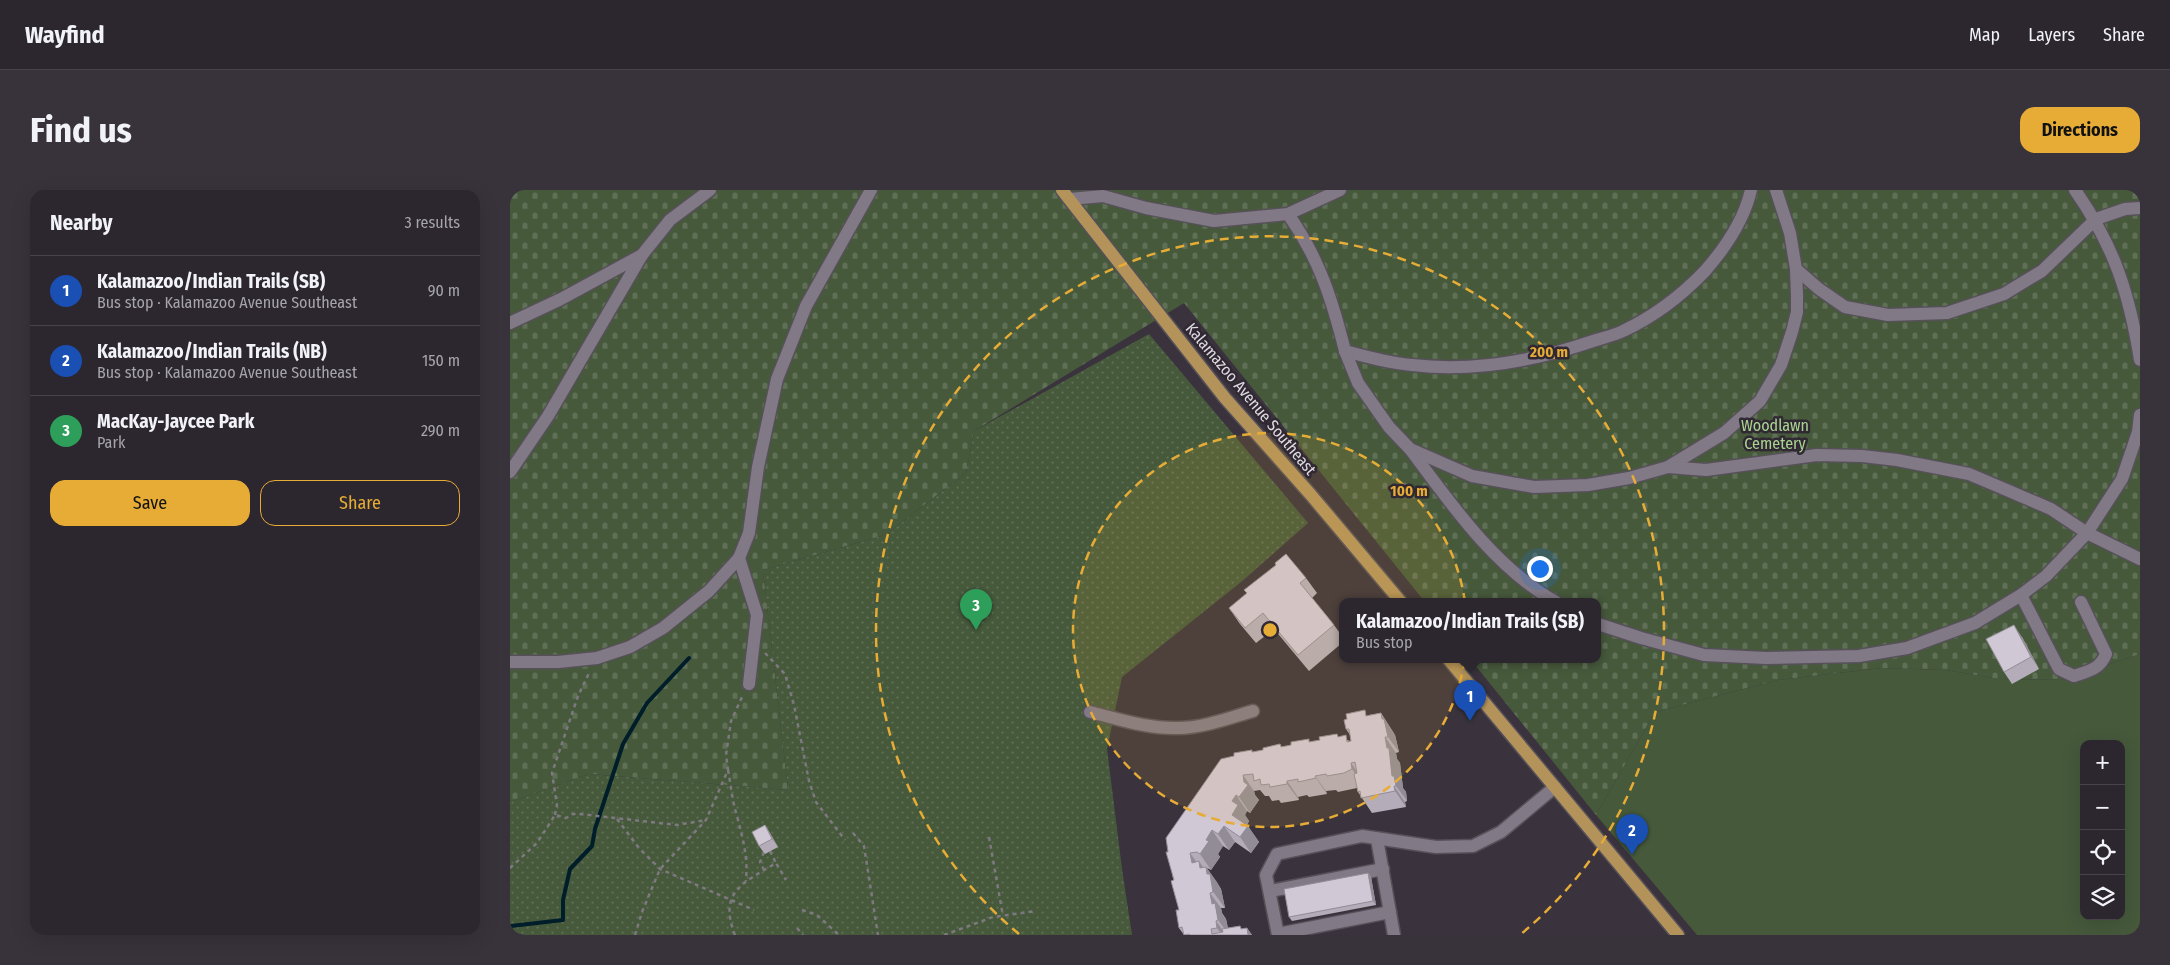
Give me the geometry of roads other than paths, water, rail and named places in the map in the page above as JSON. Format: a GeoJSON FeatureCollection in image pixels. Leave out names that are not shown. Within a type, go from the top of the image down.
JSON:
{"type":"FeatureCollection","features":[{"type":"Feature","properties":{"kind":"main road","name":"Kalamazoo Avenue Southeast"},"geometry":{"type":"LineString","coordinates":[[1066,195],[1225,398],[1311,495],[1398,598]]}},
{"type":"Feature","properties":{"kind":"main road"},"geometry":{"type":"LineString","coordinates":[[1452,663],[1678,935]]}},
{"type":"Feature","properties":{"kind":"lane"},"geometry":{"type":"LineString","coordinates":[[510,472],[548,416],[642,255],[670,220],[710,190]]}},
{"type":"Feature","properties":{"kind":"lane"},"geometry":{"type":"LineString","coordinates":[[510,662],[558,662],[596,658],[630,648],[663,628],[709,591],[739,558],[749,533],[758,467],[777,379],[806,306],[871,190]]}},
{"type":"Feature","properties":{"kind":"lane"},"geometry":{"type":"LineString","coordinates":[[1066,195],[1103,196],[1146,208],[1214,221],[1288,214],[1340,190]]}},
{"type":"Feature","properties":{"kind":"lane"},"geometry":{"type":"LineString","coordinates":[[1345,351],[1411,365],[1445,367],[1508,363],[1562,352],[1622,331],[1657,311],[1692,285],[1722,252],[1746,211],[1750,190]]}},
{"type":"Feature","properties":{"kind":"lane"},"geometry":{"type":"LineString","coordinates":[[1410,449],[1472,476],[1534,487],[1588,485],[1629,478],[1668,467],[1724,433],[1760,401],[1781,365],[1797,312],[1796,269],[1790,233],[1776,190]]}},
{"type":"Feature","properties":{"kind":"lane"},"geometry":{"type":"LineString","coordinates":[[2075,190],[2096,219],[2109,245],[2124,286],[2140,360]]}},
{"type":"Feature","properties":{"kind":"lane"},"geometry":{"type":"LineString","coordinates":[[1796,269],[1819,289],[1845,307],[1888,314],[1947,313],[2004,294],[2042,271],[2096,219],[2125,209],[2140,208]]}},
{"type":"Feature","properties":{"kind":"lane"},"geometry":{"type":"LineString","coordinates":[[1288,214],[1304,236],[1318,263],[1333,303],[1345,351],[1358,383],[1389,427],[1410,449],[1452,506],[1494,554],[1548,598]]}},
{"type":"Feature","properties":{"kind":"lane"},"geometry":{"type":"LineString","coordinates":[[510,323],[561,299],[642,255]]}},
{"type":"Feature","properties":{"kind":"lane"},"geometry":{"type":"LineString","coordinates":[[1601,625],[1641,638],[1704,654],[1766,658],[1859,656],[1907,648],[1975,624],[2021,595],[2057,567],[2087,533],[2122,479],[2138,432],[2140,415]]}},
{"type":"Feature","properties":{"kind":"lane"},"geometry":{"type":"LineString","coordinates":[[1668,467],[1706,470],[1817,455],[1862,456],[1897,460],[1969,474],[2050,509],[2087,533],[2140,559]]}},
{"type":"Feature","properties":{"kind":"lane"},"geometry":{"type":"LineString","coordinates":[[739,558],[757,615],[749,684]]}},
{"type":"Feature","properties":{"kind":"lane"},"geometry":{"type":"LineString","coordinates":[[2021,595],[2059,669],[2074,676],[2096,668],[2103,661],[2106,654],[2081,602]]}},
{"type":"Feature","properties":{"kind":"lane"},"geometry":{"type":"LineString","coordinates":[[1090,712],[1147,726],[1178,728],[1219,721],[1253,711]]}},
{"type":"Feature","properties":{"kind":"lane"},"geometry":{"type":"LineString","coordinates":[[1390,912],[1278,934],[1266,876],[1277,854],[1362,836],[1436,847],[1473,846],[1501,832],[1555,786]]}},
{"type":"Feature","properties":{"kind":"lane"},"geometry":{"type":"LineString","coordinates":[[1378,839],[1394,935]]}},
{"type":"Feature","properties":{"kind":"lane"},"geometry":{"type":"LineString","coordinates":[[1270,891],[1383,869]]}},
{"type":"Feature","properties":{"kind":"waterway"},"geometry":{"type":"LineString","coordinates":[[510,929],[511,926],[563,920],[563,900],[570,869],[592,846],[595,829],[623,744],[647,703],[689,658]]}},
{"type":"Feature","properties":{"kind":"place","name":"MacKay-Jaycee Park"},"geometry":{"type":"Point","coordinates":[976,630]}},
{"type":"Feature","properties":{"kind":"place","name":"Kalamazoo/Indian Trails (SB)"},"geometry":{"type":"Point","coordinates":[1470,721]}},
{"type":"Feature","properties":{"kind":"place","name":"Kalamazoo/Indian Trails (NB)"},"geometry":{"type":"Point","coordinates":[1632,855]}},
{"type":"Feature","properties":{"kind":"park label","name":"Woodlawn Cemetery"},"geometry":{"type":"Point","coordinates":[1775,434]}}]}
